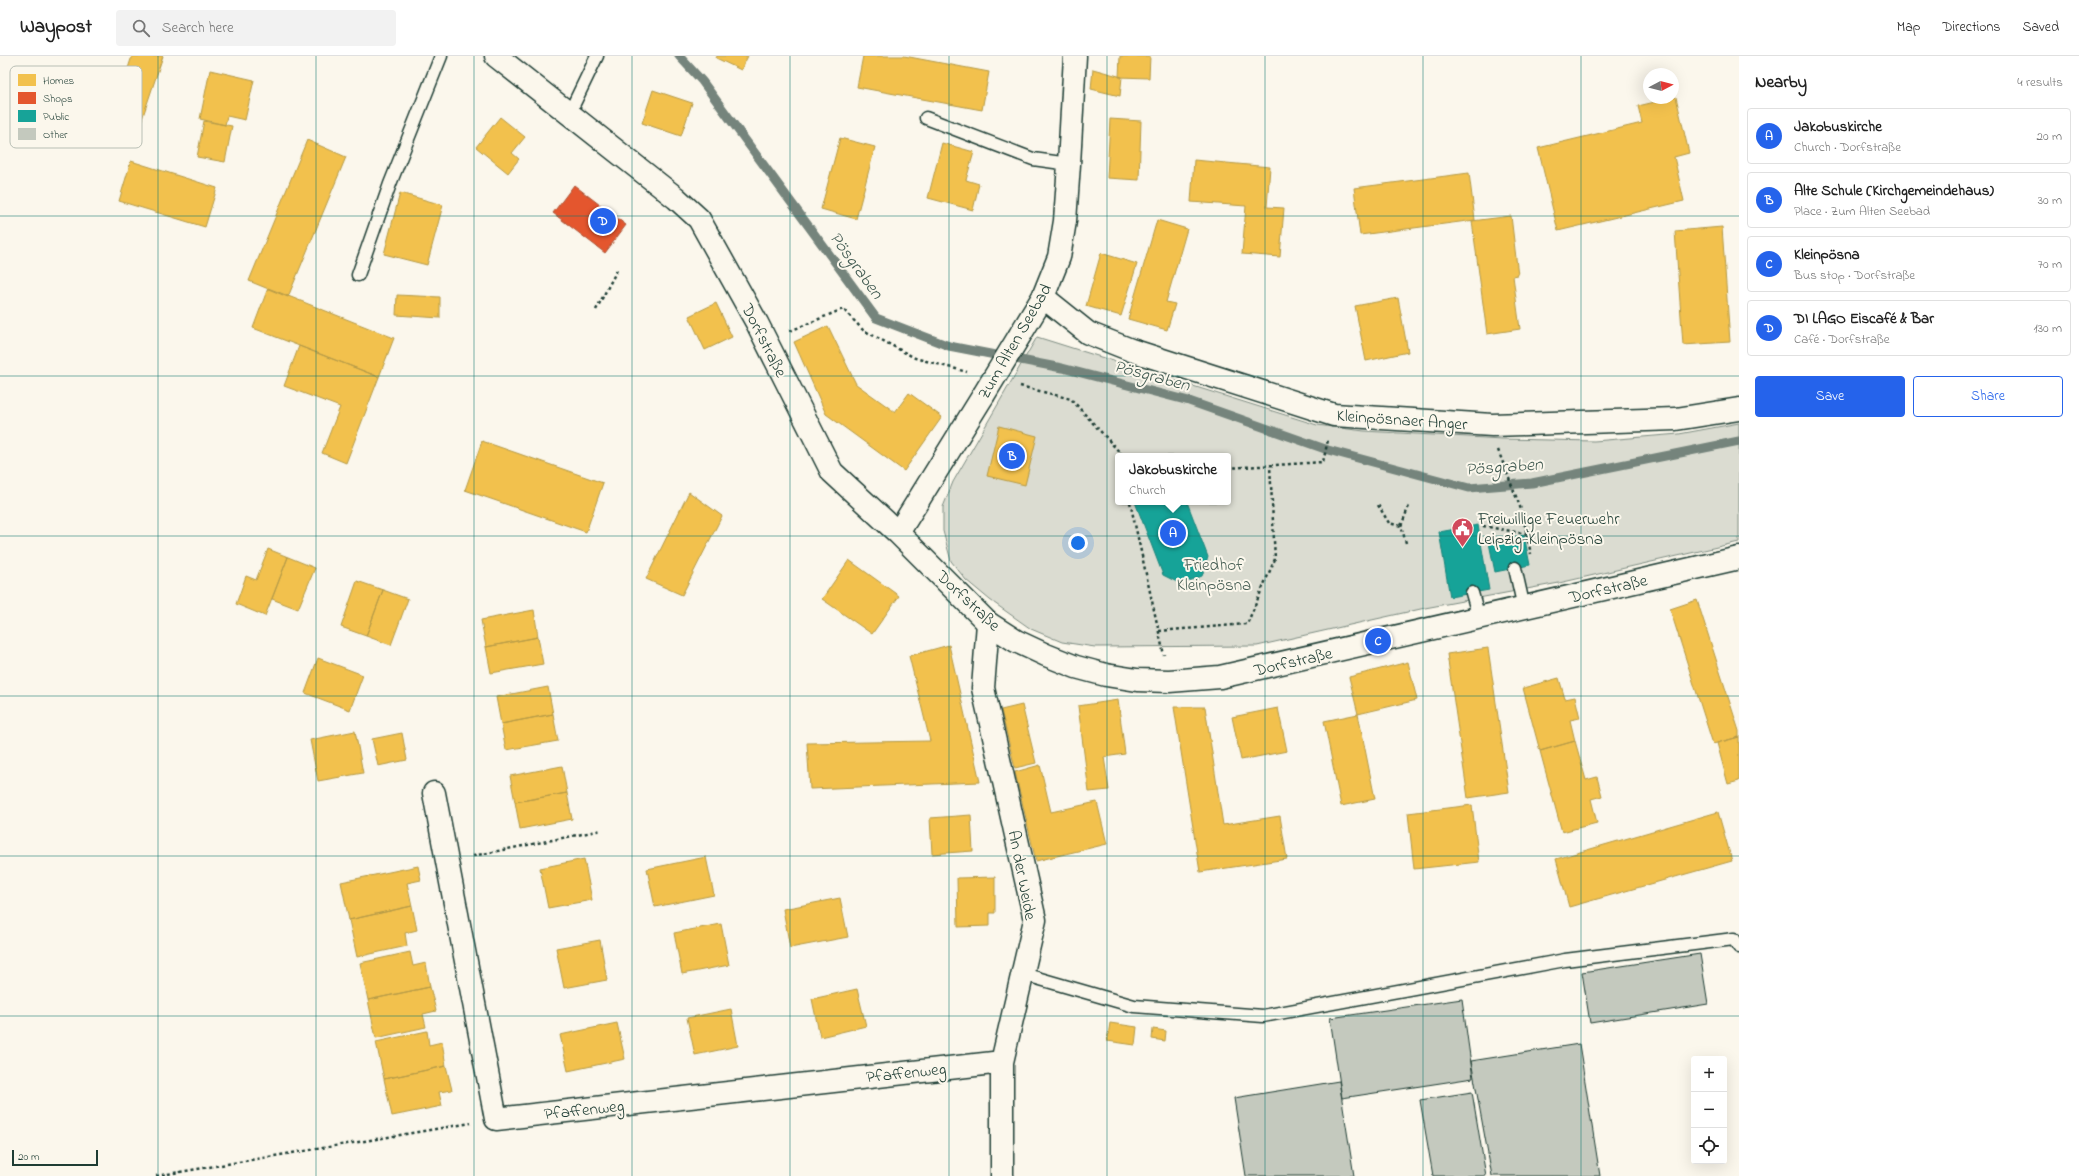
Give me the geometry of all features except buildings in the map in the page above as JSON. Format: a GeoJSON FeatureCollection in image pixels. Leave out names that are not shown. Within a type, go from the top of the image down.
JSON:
{"type":"FeatureCollection","features":[{"type":"Feature","properties":{"kind":"street","name":"Dorfstraße"},"geometry":{"type":"LineString","coordinates":[[496,56],[676,198],[699,220],[766,341],[832,472],[898,533],[988,623],[1016,641],[1076,667],[1122,677],[1169,681],[1220,678],[1739,558]]}},
{"type":"Feature","properties":{"kind":"street","name":"Zum Alten Seebad"},"geometry":{"type":"LineString","coordinates":[[898,533],[1043,297],[1059,256],[1065,221],[1075,56]]}},
{"type":"Feature","properties":{"kind":"street","name":"Kleinpösnaer Anger"},"geometry":{"type":"LineString","coordinates":[[1043,297],[1088,333],[1131,350],[1334,415],[1492,425],[1676,419],[1739,410]]}},
{"type":"Feature","properties":{"kind":"street","name":"An der Weide"},"geometry":{"type":"LineString","coordinates":[[988,623],[983,688],[1035,920],[1002,1062],[1002,1176]]}},
{"type":"Feature","properties":{"kind":"street"},"geometry":{"type":"LineString","coordinates":[[434,793],[496,1119]]}},
{"type":"Feature","properties":{"kind":"street","name":"Pfaffenweg"},"geometry":{"type":"LineString","coordinates":[[496,1119],[1002,1062]]}},
{"type":"Feature","properties":{"kind":"lane"},"geometry":{"type":"LineString","coordinates":[[358,275],[390,184],[441,56]]}},
{"type":"Feature","properties":{"kind":"lane"},"geometry":{"type":"LineString","coordinates":[[569,114],[597,56]]}},
{"type":"Feature","properties":{"kind":"lane"},"geometry":{"type":"LineString","coordinates":[[926,118],[1034,159],[1069,164]]}},
{"type":"Feature","properties":{"kind":"lane"},"geometry":{"type":"LineString","coordinates":[[1515,568],[1524,608]]}},
{"type":"Feature","properties":{"kind":"lane"},"geometry":{"type":"LineString","coordinates":[[1472,593],[1479,618]]}},
{"type":"Feature","properties":{"kind":"lane"},"geometry":{"type":"LineString","coordinates":[[1022,974],[1134,1006],[1263,1016],[1565,960],[1734,939],[1739,947]]}},
{"type":"Feature","properties":{"kind":"path"},"geometry":{"type":"LineString","coordinates":[[596,310],[617,270]]}},
{"type":"Feature","properties":{"kind":"path"},"geometry":{"type":"LineString","coordinates":[[766,341],[843,309],[863,330],[915,358],[988,387],[1071,399],[1120,453]]}},
{"type":"Feature","properties":{"kind":"path"},"geometry":{"type":"LineString","coordinates":[[1231,468],[1323,462],[1329,436]]}},
{"type":"Feature","properties":{"kind":"path"},"geometry":{"type":"LineString","coordinates":[[1502,465],[1522,512]]}},
{"type":"Feature","properties":{"kind":"path"},"geometry":{"type":"LineString","coordinates":[[1159,631],[1247,624],[1275,559],[1270,466]]}},
{"type":"Feature","properties":{"kind":"path"},"geometry":{"type":"LineString","coordinates":[[1131,505],[1169,681]]}},
{"type":"Feature","properties":{"kind":"path"},"geometry":{"type":"LineString","coordinates":[[1378,505],[1389,523],[1401,526]]}},
{"type":"Feature","properties":{"kind":"path"},"geometry":{"type":"LineString","coordinates":[[1406,543],[1401,526],[1409,506]]}},
{"type":"Feature","properties":{"kind":"path"},"geometry":{"type":"LineString","coordinates":[[1483,526],[1527,534]]}},
{"type":"Feature","properties":{"kind":"path"},"geometry":{"type":"LineString","coordinates":[[447,861],[602,830]]}},
{"type":"Feature","properties":{"kind":"path"},"geometry":{"type":"LineString","coordinates":[[156,1176],[496,1119]]}},
{"type":"Feature","properties":{"kind":"green space","name":"Friedhof Kleinpösna"},"geometry":{"type":"Polygon","coordinates":[[[1037,337],[1317,425],[1364,431],[1502,439],[1594,441],[1679,434],[1739,423],[1739,542],[1559,583],[1425,608],[1257,646],[1095,647],[1062,642],[1031,629],[990,600],[966,580],[951,561],[943,531],[943,507],[953,482],[1037,337]]]}},
{"type":"Feature","properties":{"kind":"waterway","name":"Pösgraben"},"geometry":{"type":"LineString","coordinates":[[679,56],[702,81],[876,318],[949,346],[1062,368],[1189,401],[1328,450],[1469,488],[1532,483],[1739,441]]}},
{"type":"Feature","properties":{"kind":"place","name":"DI LAGO Eiscafé & Bar"},"geometry":{"type":"Point","coordinates":[603,221]}},
{"type":"Feature","properties":{"kind":"place","name":"Alte Schule (Kirchgemeindehaus)"},"geometry":{"type":"Point","coordinates":[1012,456]}},
{"type":"Feature","properties":{"kind":"place","name":"Jakobuskirche"},"geometry":{"type":"Point","coordinates":[1173,533]}},
{"type":"Feature","properties":{"kind":"place","name":"Freiwillige Feuerwehr Leipzig-Kleinpösna"},"geometry":{"type":"Point","coordinates":[1462,548]}},
{"type":"Feature","properties":{"kind":"place","name":"Kleinpösna"},"geometry":{"type":"Point","coordinates":[1378,641]}}]}
